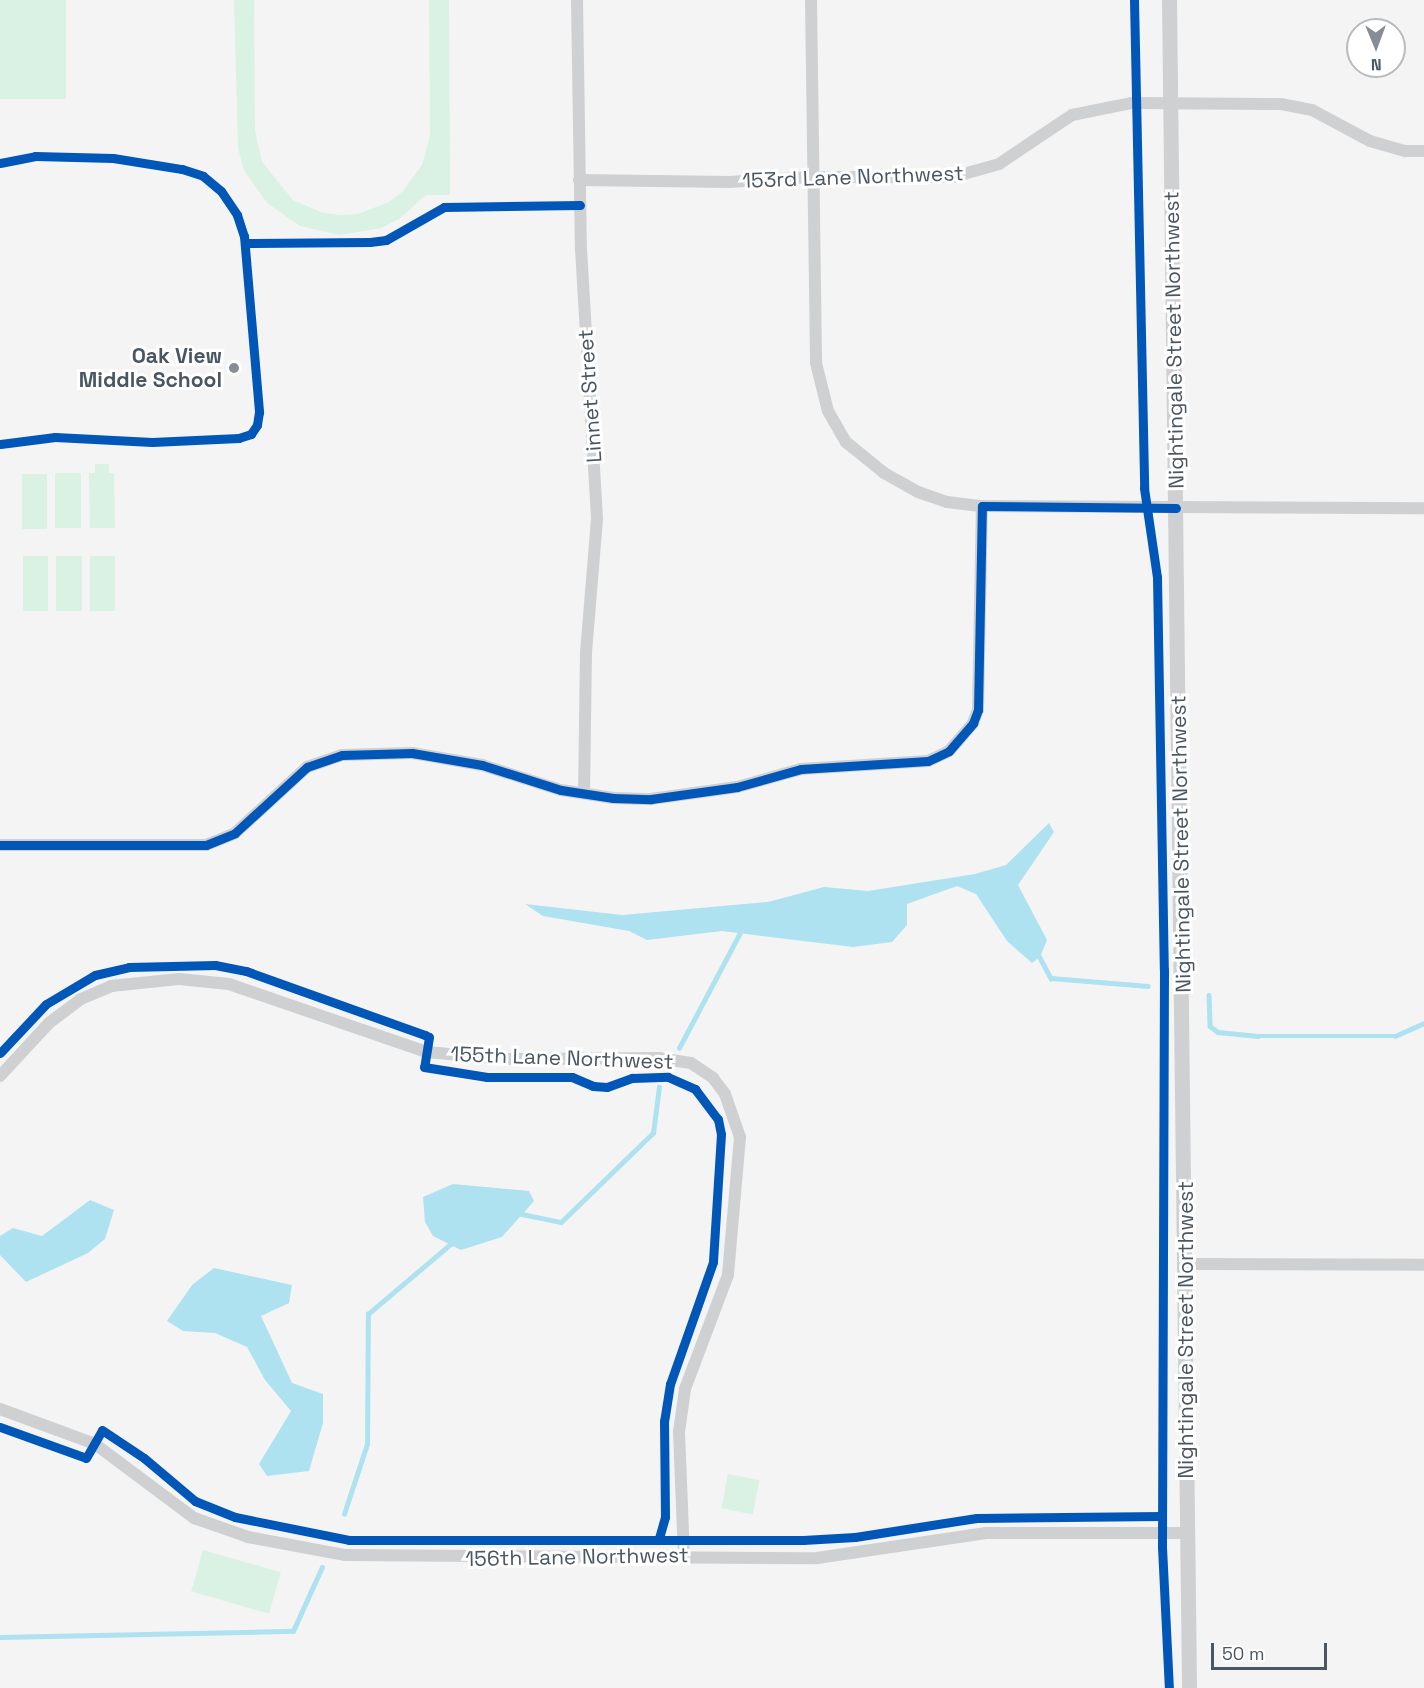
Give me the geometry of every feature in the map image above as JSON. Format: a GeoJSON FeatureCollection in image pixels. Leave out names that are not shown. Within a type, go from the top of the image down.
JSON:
{"type":"FeatureCollection","features":[{"type":"Feature","properties":{"kind":"street","name":"Linnet Street"},"geometry":{"type":"LineString","coordinates":[[577,0],[579,180],[597,519],[586,652],[584,791]]}},
{"type":"Feature","properties":{"kind":"street"},"geometry":{"type":"LineString","coordinates":[[811,0],[810,177],[816,363],[828,411],[846,442],[884,473],[947,502],[982,507],[1424,508]]}},
{"type":"Feature","properties":{"kind":"street","name":"Nightingale Street Northwest"},"geometry":{"type":"LineString","coordinates":[[1169,0],[1186,1264],[1189,1688]]}},
{"type":"Feature","properties":{"kind":"street","name":"153rd Lane Northwest"},"geometry":{"type":"LineString","coordinates":[[579,180],[729,182],[810,177],[953,177],[999,164],[1072,115],[1116,104],[1281,104],[1312,110],[1370,141],[1406,151],[1424,151]]}},
{"type":"Feature","properties":{"kind":"street"},"geometry":{"type":"LineString","coordinates":[[0,845],[206,844],[235,833],[307,767],[342,755],[412,753],[482,765],[561,790],[584,791],[613,798],[697,794],[801,769],[928,761],[949,751],[960,739],[978,710],[982,507]]}},
{"type":"Feature","properties":{"kind":"street","name":"155th Lane Northwest"},"geometry":{"type":"LineString","coordinates":[[0,1076],[49,1023],[81,999],[111,986],[178,979],[229,984],[427,1052],[504,1059],[659,1058],[691,1063],[701,1070],[726,1094],[740,1137],[728,1275],[684,1400],[679,1432],[684,1555]]}},
{"type":"Feature","properties":{"kind":"street"},"geometry":{"type":"LineString","coordinates":[[1186,1264],[1424,1265]]}},
{"type":"Feature","properties":{"kind":"street","name":"156th Lane Northwest"},"geometry":{"type":"LineString","coordinates":[[0,1410],[95,1444],[194,1518],[238,1534],[306,1550],[417,1558],[684,1555],[817,1558],[986,1533],[1188,1533]]}},
{"type":"Feature","properties":{"kind":"green space"},"geometry":{"type":"Polygon","coordinates":[[[0,0],[66,0],[66,99],[0,99],[0,0]]]}},
{"type":"Feature","properties":{"kind":"green space"},"geometry":{"type":"Polygon","coordinates":[[[234,0],[254,0],[255,131],[262,162],[293,200],[323,213],[341,215],[358,214],[389,202],[402,192],[422,165],[430,135],[429,0],[449,0],[450,195],[426,195],[399,219],[381,228],[340,235],[300,226],[267,203],[244,170],[238,148],[234,0]]]}},
{"type":"Feature","properties":{"kind":"green space"},"geometry":{"type":"Polygon","coordinates":[[[95,464],[109,464],[109,473],[114,473],[115,528],[90,528],[89,473],[95,473],[95,464]]]}},
{"type":"Feature","properties":{"kind":"green space"},"geometry":{"type":"Polygon","coordinates":[[[55,473],[81,473],[81,528],[55,528],[55,473]]]}},
{"type":"Feature","properties":{"kind":"green space"},"geometry":{"type":"Polygon","coordinates":[[[22,474],[47,474],[47,529],[22,529],[22,474]]]}},
{"type":"Feature","properties":{"kind":"green space"},"geometry":{"type":"Polygon","coordinates":[[[23,556],[48,556],[48,611],[23,611],[23,556]]]}},
{"type":"Feature","properties":{"kind":"green space"},"geometry":{"type":"Polygon","coordinates":[[[56,556],[82,556],[82,611],[56,611],[56,556]]]}},
{"type":"Feature","properties":{"kind":"green space"},"geometry":{"type":"Polygon","coordinates":[[[90,556],[115,556],[115,611],[90,611],[90,556]]]}},
{"type":"Feature","properties":{"kind":"green space"},"geometry":{"type":"Polygon","coordinates":[[[728,1474],[759,1480],[753,1514],[721,1508],[728,1474]]]}},
{"type":"Feature","properties":{"kind":"green space"},"geometry":{"type":"Polygon","coordinates":[[[203,1550],[281,1572],[269,1614],[191,1591],[203,1550]]]}},
{"type":"Feature","properties":{"kind":"water"},"geometry":{"type":"Polygon","coordinates":[[[1049,823],[1054,832],[1018,885],[1047,940],[1040,957],[1032,963],[1007,941],[976,894],[957,886],[907,904],[907,925],[892,942],[853,947],[722,931],[647,940],[629,931],[543,916],[525,904],[622,915],[768,902],[824,887],[868,891],[975,874],[1006,865],[1049,823]]]}},
{"type":"Feature","properties":{"kind":"water"},"geometry":{"type":"Polygon","coordinates":[[[453,1184],[529,1191],[534,1201],[502,1237],[461,1250],[433,1236],[425,1222],[423,1197],[453,1184]]]}},
{"type":"Feature","properties":{"kind":"water"},"geometry":{"type":"Polygon","coordinates":[[[90,1200],[114,1210],[105,1239],[88,1253],[26,1282],[0,1255],[0,1236],[13,1228],[42,1236],[90,1200]]]}},
{"type":"Feature","properties":{"kind":"water"},"geometry":{"type":"Polygon","coordinates":[[[214,1268],[292,1285],[289,1303],[261,1316],[292,1383],[323,1394],[323,1423],[309,1471],[267,1476],[259,1464],[291,1411],[265,1380],[247,1347],[215,1333],[183,1331],[167,1321],[192,1285],[214,1268]]]}},
{"type":"Feature","properties":{"kind":"waterway"},"geometry":{"type":"LineString","coordinates":[[679,1048],[742,929]]}},
{"type":"Feature","properties":{"kind":"waterway"},"geometry":{"type":"LineString","coordinates":[[1037,952],[1051,978],[1148,986]]}},
{"type":"Feature","properties":{"kind":"waterway"},"geometry":{"type":"LineString","coordinates":[[1209,995],[1210,1026],[1218,1032],[1258,1036],[1395,1036],[1424,1023]]}},
{"type":"Feature","properties":{"kind":"waterway"},"geometry":{"type":"LineString","coordinates":[[517,1213],[561,1222],[653,1133],[659,1087]]}},
{"type":"Feature","properties":{"kind":"waterway"},"geometry":{"type":"LineString","coordinates":[[344,1514],[367,1444],[368,1314],[453,1242]]}},
{"type":"Feature","properties":{"kind":"waterway"},"geometry":{"type":"LineString","coordinates":[[0,1637],[293,1631],[322,1567]]}},
{"type":"Feature","properties":{"kind":"cycle path"},"geometry":{"type":"LineString","coordinates":[[1134,0],[1144,488],[1157,577],[1164,970],[1162,1547],[1169,1688]]}},
{"type":"Feature","properties":{"kind":"cycle path"},"geometry":{"type":"LineString","coordinates":[[0,163],[35,156],[113,158],[182,169],[203,176],[221,191],[237,215],[244,236],[259,412],[257,425],[251,434],[239,438],[152,442],[55,437],[0,444]]}},
{"type":"Feature","properties":{"kind":"cycle path"},"geometry":{"type":"LineString","coordinates":[[245,243],[386,240],[444,207],[580,205]]}},
{"type":"Feature","properties":{"kind":"cycle path"},"geometry":{"type":"LineString","coordinates":[[0,845],[206,845],[235,833],[307,767],[342,755],[412,753],[482,765],[561,790],[613,798],[651,799],[737,787],[801,769],[928,761],[949,751],[973,723],[978,710],[982,506],[1176,508]]}},
{"type":"Feature","properties":{"kind":"cycle path"},"geometry":{"type":"LineString","coordinates":[[0,1053],[46,1004],[95,975],[129,967],[215,965],[246,971],[425,1035],[429,1037],[424,1067],[487,1077],[572,1077],[593,1086],[607,1087],[632,1078],[668,1077],[695,1089],[718,1119],[721,1134],[713,1262],[670,1384],[664,1421],[665,1517],[659,1538]]}},
{"type":"Feature","properties":{"kind":"cycle path"},"geometry":{"type":"LineString","coordinates":[[0,1427],[86,1458],[102,1430],[144,1458],[195,1501],[235,1517],[349,1540],[803,1540],[855,1537],[977,1518],[1162,1516]]}},
{"type":"Feature","properties":{"kind":"place","name":"Oak View Middle School"},"geometry":{"type":"Point","coordinates":[234,368]}}]}
